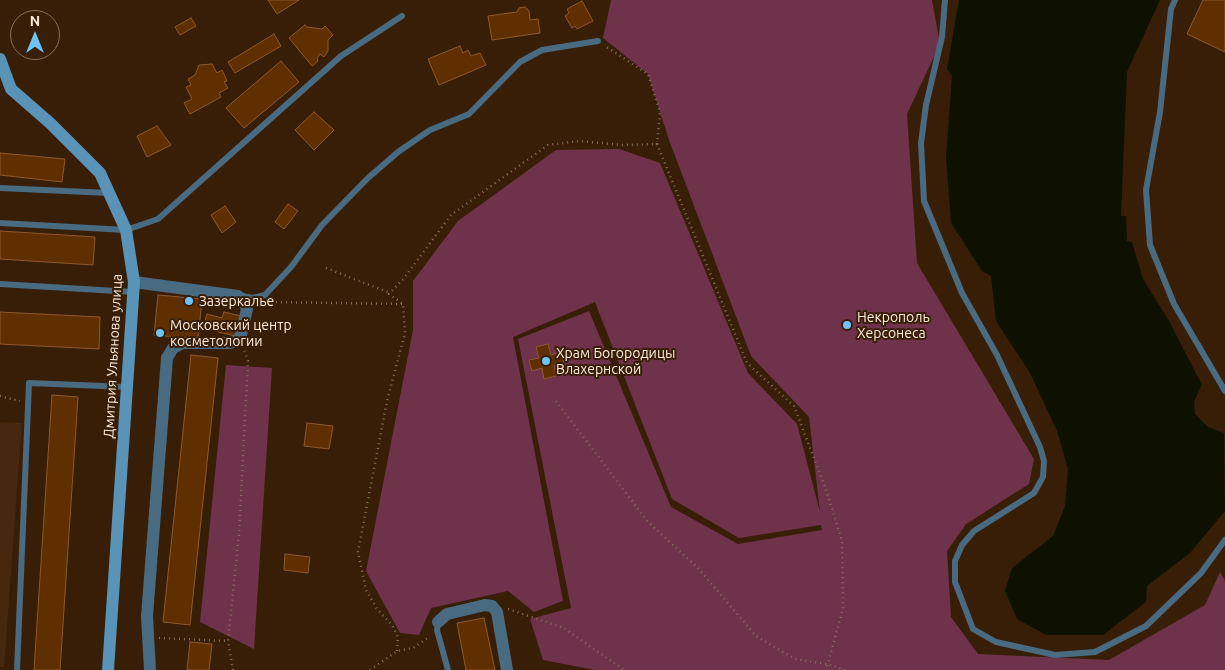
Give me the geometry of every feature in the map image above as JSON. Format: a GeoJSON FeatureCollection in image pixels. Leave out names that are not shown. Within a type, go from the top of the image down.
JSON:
{"type":"FeatureCollection","features":[{"type":"Feature","properties":{"kind":"main road","name":"Дмитрия Ульянова улица"},"geometry":{"type":"LineString","coordinates":[[0,59],[11,89],[50,123],[100,172],[126,230],[133,287],[128,387],[108,670]]}},
{"type":"Feature","properties":{"kind":"street"},"geometry":{"type":"LineString","coordinates":[[133,287],[238,296],[244,301],[247,309],[240,338],[230,343],[183,343],[173,348],[167,358],[147,616],[150,670]]}},
{"type":"Feature","properties":{"kind":"street"},"geometry":{"type":"LineString","coordinates":[[438,626],[447,614],[484,605],[492,606],[497,612],[507,670]]}},
{"type":"Feature","properties":{"kind":"lane"},"geometry":{"type":"LineString","coordinates":[[945,0],[942,37],[926,104],[921,143],[924,201],[962,293],[997,355],[1040,447],[1044,461],[1043,477],[1034,493],[974,531],[962,545],[955,561],[955,582],[972,629],[996,642],[1055,655],[1095,652],[1146,626],[1202,573],[1225,540]]}},
{"type":"Feature","properties":{"kind":"lane"},"geometry":{"type":"LineString","coordinates":[[1175,0],[1171,9],[1160,112],[1146,190],[1150,245],[1174,304],[1225,392]]}},
{"type":"Feature","properties":{"kind":"lane"},"geometry":{"type":"LineString","coordinates":[[0,223],[126,230],[158,219],[341,56],[402,16]]}},
{"type":"Feature","properties":{"kind":"lane"},"geometry":{"type":"LineString","coordinates":[[238,296],[253,298],[265,295],[291,268],[322,225],[376,172],[398,152],[430,130],[469,114],[520,62],[542,50],[598,41]]}},
{"type":"Feature","properties":{"kind":"lane"},"geometry":{"type":"LineString","coordinates":[[0,188],[109,193]]}},
{"type":"Feature","properties":{"kind":"lane"},"geometry":{"type":"LineString","coordinates":[[0,284],[133,287]]}},
{"type":"Feature","properties":{"kind":"lane"},"geometry":{"type":"LineString","coordinates":[[17,670],[29,383],[128,387]]}},
{"type":"Feature","properties":{"kind":"lane"},"geometry":{"type":"LineString","coordinates":[[438,626],[448,670]]}},
{"type":"Feature","properties":{"kind":"path"},"geometry":{"type":"LineString","coordinates":[[598,41],[648,74],[660,112],[657,144],[747,362],[794,406],[825,487],[842,541],[843,609],[826,670]]}},
{"type":"Feature","properties":{"kind":"path"},"geometry":{"type":"LineString","coordinates":[[390,293],[404,278],[451,215],[548,145],[580,140],[622,144],[657,144]]}},
{"type":"Feature","properties":{"kind":"path"},"geometry":{"type":"LineString","coordinates":[[326,268],[390,293],[403,304],[405,333],[387,401],[358,552],[366,590],[377,609],[392,624],[398,637],[397,651]]}},
{"type":"Feature","properties":{"kind":"path"},"geometry":{"type":"LineString","coordinates":[[299,303],[403,304]]}},
{"type":"Feature","properties":{"kind":"path"},"geometry":{"type":"LineString","coordinates":[[233,670],[228,641],[239,534],[248,361],[240,338]]}},
{"type":"Feature","properties":{"kind":"path"},"geometry":{"type":"LineString","coordinates":[[0,396],[28,403]]}},
{"type":"Feature","properties":{"kind":"path"},"geometry":{"type":"LineString","coordinates":[[556,401],[647,521],[698,568],[756,636],[795,659],[827,664],[845,670]]}},
{"type":"Feature","properties":{"kind":"path"},"geometry":{"type":"LineString","coordinates":[[492,606],[514,610],[564,628],[624,670]]}},
{"type":"Feature","properties":{"kind":"path"},"geometry":{"type":"LineString","coordinates":[[370,670],[397,651],[413,648],[438,626]]}},
{"type":"Feature","properties":{"kind":"path"},"geometry":{"type":"LineString","coordinates":[[148,640],[167,638],[228,641]]}},
{"type":"Feature","properties":{"kind":"shaded area","name":"Некрополь Херсонеса"},"geometry":{"type":"Polygon","coordinates":[[[611,0],[932,0],[940,44],[907,114],[917,263],[1034,459],[1029,484],[966,524],[947,551],[951,617],[978,654],[1109,660],[1205,605],[1220,572],[1225,581],[1225,670],[595,670],[543,660],[530,619],[571,608],[518,339],[589,311],[671,507],[738,544],[822,530],[821,525],[739,538],[672,499],[595,302],[513,337],[563,601],[534,612],[508,591],[431,608],[419,635],[400,633],[366,571],[413,330],[413,281],[458,221],[556,150],[619,149],[660,163],[748,373],[797,424],[820,512],[809,417],[751,356],[669,140],[648,74],[603,38],[611,0]]]}},
{"type":"Feature","properties":{"kind":"shaded area"},"geometry":{"type":"Polygon","coordinates":[[[959,0],[1160,0],[1127,72],[1121,216],[1126,216],[1127,241],[1132,242],[1143,279],[1169,321],[1202,385],[1194,401],[1195,414],[1208,427],[1224,433],[1225,511],[1190,553],[1147,586],[1146,602],[1103,635],[1046,635],[1017,619],[1005,591],[1012,568],[1053,536],[1065,506],[1068,469],[1057,431],[1030,373],[996,321],[991,276],[982,271],[951,223],[946,157],[952,76],[947,69],[959,0]]]}},
{"type":"Feature","properties":{"kind":"shaded area"},"geometry":{"type":"Polygon","coordinates":[[[226,365],[272,368],[254,649],[200,622],[226,365]]]}},
{"type":"Feature","properties":{"kind":"shaded area"},"geometry":{"type":"Polygon","coordinates":[[[0,422],[22,423],[4,667],[0,667],[0,422]]]}},
{"type":"Feature","properties":{"kind":"building"},"geometry":{"type":"Polygon","coordinates":[[[268,0],[299,0],[277,14],[268,0]]]}},
{"type":"Feature","properties":{"kind":"building"},"geometry":{"type":"Polygon","coordinates":[[[1203,0],[1225,0],[1225,52],[1187,34],[1203,0]]]}},
{"type":"Feature","properties":{"kind":"building"},"geometry":{"type":"Polygon","coordinates":[[[582,1],[593,21],[577,29],[575,26],[572,28],[565,16],[569,13],[567,9],[582,1]]]}},
{"type":"Feature","properties":{"kind":"building"},"geometry":{"type":"Polygon","coordinates":[[[525,7],[529,11],[530,20],[538,19],[540,33],[492,40],[488,16],[517,12],[519,8],[525,7]]]}},
{"type":"Feature","properties":{"kind":"building"},"geometry":{"type":"Polygon","coordinates":[[[191,18],[196,26],[180,35],[175,27],[191,18]]]}},
{"type":"Feature","properties":{"kind":"building"},"geometry":{"type":"Polygon","coordinates":[[[305,25],[322,29],[325,26],[333,35],[328,40],[328,51],[324,57],[320,54],[317,58],[318,61],[312,66],[289,38],[305,25]]]}},
{"type":"Feature","properties":{"kind":"building"},"geometry":{"type":"Polygon","coordinates":[[[274,34],[281,46],[235,73],[228,62],[274,34]]]}},
{"type":"Feature","properties":{"kind":"building"},"geometry":{"type":"Polygon","coordinates":[[[460,46],[463,53],[468,50],[471,56],[480,53],[486,65],[439,85],[428,59],[460,46]]]}},
{"type":"Feature","properties":{"kind":"building"},"geometry":{"type":"Polygon","coordinates":[[[281,61],[299,82],[244,128],[226,108],[281,61]]]}},
{"type":"Feature","properties":{"kind":"building"},"geometry":{"type":"Polygon","coordinates":[[[212,64],[217,73],[222,70],[227,81],[224,82],[228,88],[219,93],[221,97],[190,114],[184,103],[192,99],[186,87],[191,85],[188,79],[195,75],[199,65],[212,64]]]}},
{"type":"Feature","properties":{"kind":"building"},"geometry":{"type":"Polygon","coordinates":[[[314,112],[334,130],[314,150],[295,130],[314,112]]]}},
{"type":"Feature","properties":{"kind":"building"},"geometry":{"type":"Polygon","coordinates":[[[157,126],[171,145],[147,157],[137,136],[157,126]]]}},
{"type":"Feature","properties":{"kind":"building"},"geometry":{"type":"Polygon","coordinates":[[[0,153],[65,159],[62,182],[0,175],[0,153]]]}},
{"type":"Feature","properties":{"kind":"building"},"geometry":{"type":"Polygon","coordinates":[[[288,204],[298,211],[284,229],[275,222],[288,204]]]}},
{"type":"Feature","properties":{"kind":"building"},"geometry":{"type":"Polygon","coordinates":[[[225,206],[236,222],[222,233],[211,215],[225,206]]]}},
{"type":"Feature","properties":{"kind":"building"},"geometry":{"type":"Polygon","coordinates":[[[0,231],[95,237],[93,265],[0,259],[0,231]]]}},
{"type":"Feature","properties":{"kind":"building"},"geometry":{"type":"Polygon","coordinates":[[[158,295],[202,299],[198,339],[154,335],[158,295]]]}},
{"type":"Feature","properties":{"kind":"building"},"geometry":{"type":"Polygon","coordinates":[[[0,312],[100,317],[99,349],[0,344],[0,312]]]}},
{"type":"Feature","properties":{"kind":"building"},"geometry":{"type":"Polygon","coordinates":[[[224,312],[241,316],[235,336],[203,328],[207,314],[222,318],[224,312]]]}},
{"type":"Feature","properties":{"kind":"building","name":"Храм Богородицы Влахернской"},"geometry":{"type":"Polygon","coordinates":[[[548,344],[551,355],[561,352],[564,363],[554,365],[556,376],[544,379],[542,368],[532,371],[529,360],[539,358],[536,347],[548,344]]]}},
{"type":"Feature","properties":{"kind":"building"},"geometry":{"type":"Polygon","coordinates":[[[191,355],[218,358],[190,625],[163,622],[191,355]]]}},
{"type":"Feature","properties":{"kind":"building"},"geometry":{"type":"Polygon","coordinates":[[[52,395],[78,397],[60,670],[34,670],[52,395]]]}},
{"type":"Feature","properties":{"kind":"building"},"geometry":{"type":"Polygon","coordinates":[[[307,423],[333,426],[329,449],[304,446],[307,423]]]}},
{"type":"Feature","properties":{"kind":"building"},"geometry":{"type":"Polygon","coordinates":[[[285,554],[310,557],[308,573],[284,570],[285,554]]]}},
{"type":"Feature","properties":{"kind":"building"},"geometry":{"type":"Polygon","coordinates":[[[484,618],[495,670],[466,670],[457,623],[484,618]]]}},
{"type":"Feature","properties":{"kind":"building"},"geometry":{"type":"Polygon","coordinates":[[[190,642],[212,644],[209,670],[187,670],[190,642]]]}},
{"type":"Feature","properties":{"kind":"place","name":"Зазеркалье"},"geometry":{"type":"Point","coordinates":[189,301]}},
{"type":"Feature","properties":{"kind":"place","name":"Некрополь Херсонеса"},"geometry":{"type":"Point","coordinates":[847,325]}},
{"type":"Feature","properties":{"kind":"place","name":"Московский центр косметологии"},"geometry":{"type":"Point","coordinates":[160,333]}},
{"type":"Feature","properties":{"kind":"place","name":"Храм Богородицы Влахернской"},"geometry":{"type":"Point","coordinates":[546,361]}}]}
